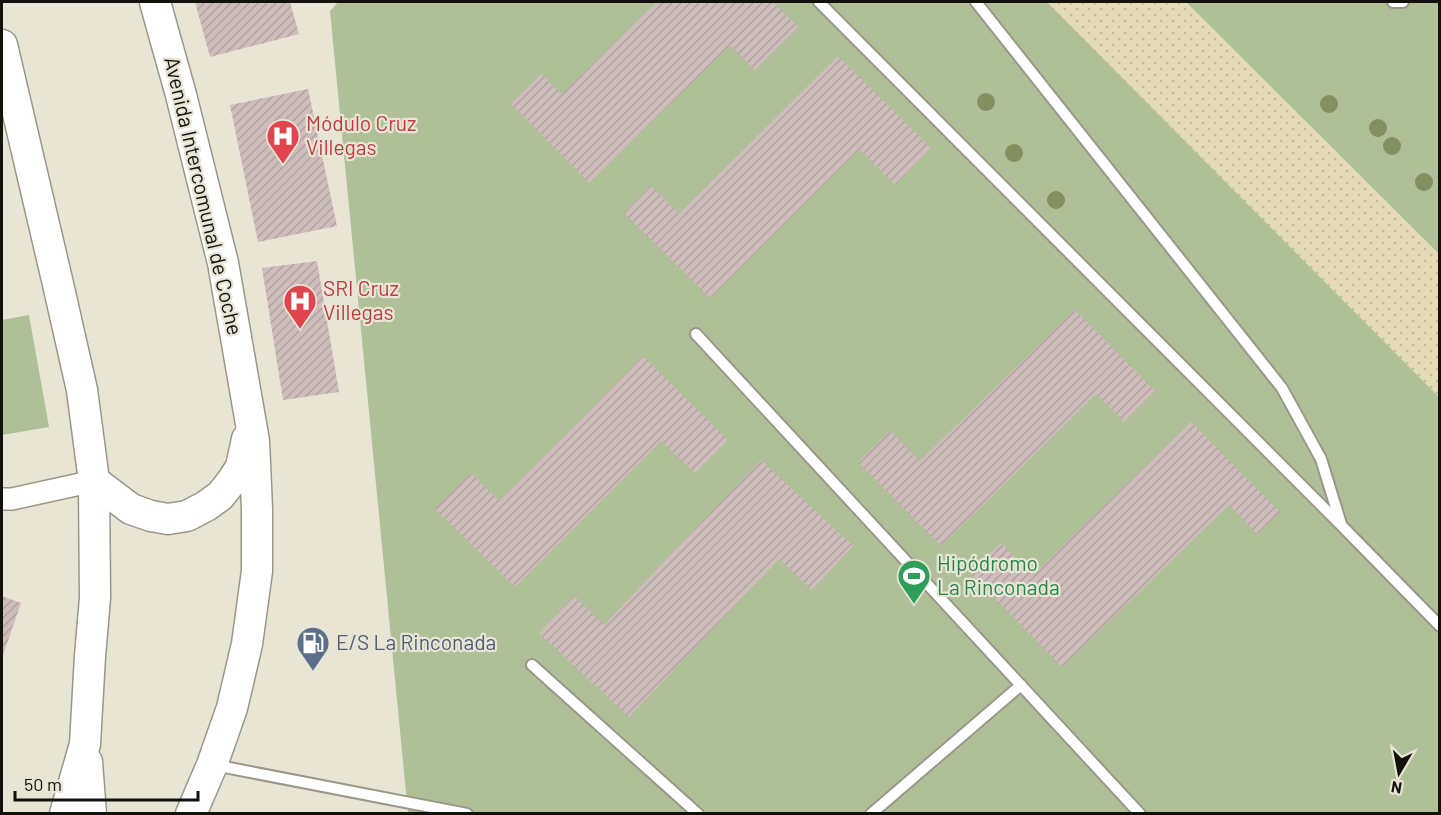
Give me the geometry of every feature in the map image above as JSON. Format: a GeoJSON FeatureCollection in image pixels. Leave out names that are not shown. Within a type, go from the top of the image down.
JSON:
{"type":"FeatureCollection","features":[{"type":"Feature","properties":{"kind":"main road","name":"Avenida Intercomunal de Coche"},"geometry":{"type":"LineString","coordinates":[[155,2],[223,262],[254,441],[257,571],[247,644],[232,708],[212,765],[191,813]]}},
{"type":"Feature","properties":{"kind":"main road"},"geometry":{"type":"LineString","coordinates":[[2,45],[82,390],[94,481],[95,598],[86,744],[91,813]]}},
{"type":"Feature","properties":{"kind":"main road"},"geometry":{"type":"LineString","coordinates":[[94,481],[131,509],[168,519],[188,516],[220,496],[232,481],[241,467],[251,420]]}},
{"type":"Feature","properties":{"kind":"main road"},"geometry":{"type":"LineString","coordinates":[[65,813],[86,744]]}},
{"type":"Feature","properties":{"kind":"street"},"geometry":{"type":"LineString","coordinates":[[2,499],[12,499],[94,481]]}},
{"type":"Feature","properties":{"kind":"lane"},"geometry":{"type":"LineString","coordinates":[[819,2],[1440,626]]}},
{"type":"Feature","properties":{"kind":"lane"},"geometry":{"type":"LineString","coordinates":[[976,2],[1282,388],[1321,459],[1341,525]]}},
{"type":"Feature","properties":{"kind":"lane"},"geometry":{"type":"LineString","coordinates":[[1393,2],[1403,2]]}},
{"type":"Feature","properties":{"kind":"lane"},"geometry":{"type":"LineString","coordinates":[[696,334],[1140,813]]}},
{"type":"Feature","properties":{"kind":"lane"},"geometry":{"type":"LineString","coordinates":[[532,664],[698,813]]}},
{"type":"Feature","properties":{"kind":"lane"},"geometry":{"type":"LineString","coordinates":[[871,813],[1021,685]]}},
{"type":"Feature","properties":{"kind":"lane"},"geometry":{"type":"LineString","coordinates":[[212,765],[467,813]]}},
{"type":"Feature","properties":{"kind":"sand"},"geometry":{"type":"Polygon","coordinates":[[[1047,2],[1186,2],[1439,254],[1439,397],[1047,2]]]}},
{"type":"Feature","properties":{"kind":"green space","name":"Hipódromo La Rinconada"},"geometry":{"type":"Polygon","coordinates":[[[338,2],[1047,2],[1439,397],[1439,813],[408,813],[330,11],[338,2]]]}},
{"type":"Feature","properties":{"kind":"green space"},"geometry":{"type":"Polygon","coordinates":[[[1186,2],[1439,2],[1439,254],[1186,2]]]}},
{"type":"Feature","properties":{"kind":"green space"},"geometry":{"type":"Polygon","coordinates":[[[29,315],[49,427],[2,435],[2,320],[29,315]]]}},
{"type":"Feature","properties":{"kind":"building"},"geometry":{"type":"Polygon","coordinates":[[[195,2],[290,2],[299,34],[210,57],[195,2]]]}},
{"type":"Feature","properties":{"kind":"building"},"geometry":{"type":"Polygon","coordinates":[[[657,2],[773,2],[798,27],[755,70],[730,45],[589,183],[511,104],[541,74],[562,94],[657,2]]]}},
{"type":"Feature","properties":{"kind":"building"},"geometry":{"type":"Polygon","coordinates":[[[838,56],[931,148],[895,185],[859,149],[710,298],[624,213],[651,186],[679,214],[838,56]]]}},
{"type":"Feature","properties":{"kind":"building","name":"Módulo Cruz Villegas"},"geometry":{"type":"Polygon","coordinates":[[[308,89],[337,226],[258,242],[230,105],[308,89]]]}},
{"type":"Feature","properties":{"kind":"building","name":"SRI Cruz Villegas"},"geometry":{"type":"Polygon","coordinates":[[[317,261],[339,392],[283,400],[262,268],[317,261]]]}},
{"type":"Feature","properties":{"kind":"building"},"geometry":{"type":"Polygon","coordinates":[[[1075,310],[1155,391],[1124,422],[1096,394],[941,546],[858,462],[890,431],[920,461],[1075,310]]]}},
{"type":"Feature","properties":{"kind":"building"},"geometry":{"type":"Polygon","coordinates":[[[643,356],[728,440],[695,473],[661,441],[515,587],[435,509],[471,473],[499,501],[643,356]]]}},
{"type":"Feature","properties":{"kind":"building"},"geometry":{"type":"Polygon","coordinates":[[[1191,422],[1280,512],[1257,534],[1229,505],[1062,667],[970,573],[1001,543],[1033,575],[1191,422]]]}},
{"type":"Feature","properties":{"kind":"building"},"geometry":{"type":"Polygon","coordinates":[[[761,460],[853,546],[812,590],[779,559],[629,717],[539,633],[574,596],[604,625],[761,460]]]}},
{"type":"Feature","properties":{"kind":"building"},"geometry":{"type":"Polygon","coordinates":[[[2,596],[21,603],[2,658],[2,596]]]}},
{"type":"Feature","properties":{"kind":"place","name":"Módulo Cruz Villegas"},"geometry":{"type":"Point","coordinates":[283,165]}},
{"type":"Feature","properties":{"kind":"place","name":"SRI Cruz Villegas"},"geometry":{"type":"Point","coordinates":[300,330]}},
{"type":"Feature","properties":{"kind":"place","name":"Hipódromo La Rinconada"},"geometry":{"type":"Point","coordinates":[914,605]}},
{"type":"Feature","properties":{"kind":"place","name":"E/S La Rinconada"},"geometry":{"type":"Point","coordinates":[313,672]}}]}
